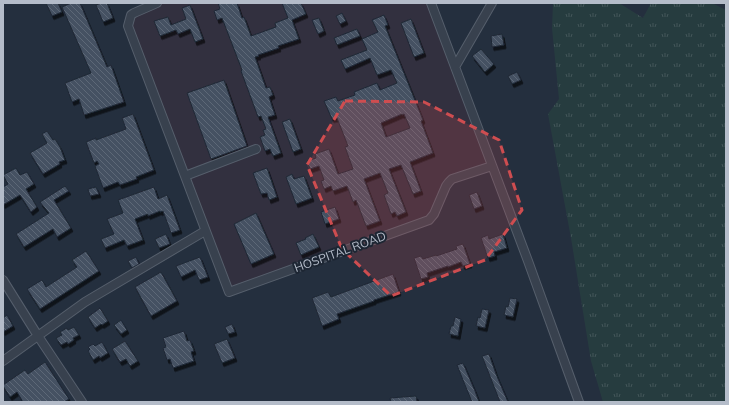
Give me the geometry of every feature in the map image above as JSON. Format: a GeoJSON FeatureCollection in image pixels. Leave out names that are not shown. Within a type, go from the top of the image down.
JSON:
{"type":"FeatureCollection","features":[{"type":"Feature","properties":{"kind":"street"},"geometry":{"type":"LineString","coordinates":[[3,361],[85,302],[205,231],[128,26],[131,15],[157,3]]}},
{"type":"Feature","properties":{"kind":"street"},"geometry":{"type":"LineString","coordinates":[[431,3],[579,402]]}},
{"type":"Feature","properties":{"kind":"street"},"geometry":{"type":"LineString","coordinates":[[455,67],[492,3]]}},
{"type":"Feature","properties":{"kind":"street"},"geometry":{"type":"LineString","coordinates":[[185,176],[256,149]]}},
{"type":"Feature","properties":{"kind":"street","name":"HOSPITAL ROAD"},"geometry":{"type":"LineString","coordinates":[[205,231],[228,292],[429,220],[434,214],[446,186],[452,179],[492,166]]}},
{"type":"Feature","properties":{"kind":"street"},"geometry":{"type":"LineString","coordinates":[[3,280],[82,402]]}},
{"type":"Feature","properties":{"kind":"highlighted area"},"geometry":{"type":"Polygon","coordinates":[[[345,101],[424,102],[499,140],[522,210],[485,260],[391,296],[342,249],[307,165],[345,101]]]}},
{"type":"Feature","properties":{"kind":"shaded area"},"geometry":{"type":"Polygon","coordinates":[[[161,3],[430,3],[491,165],[452,179],[434,214],[229,291],[130,27],[133,14],[161,3]]]}},
{"type":"Feature","properties":{"kind":"green space"},"geometry":{"type":"Polygon","coordinates":[[[553,3],[619,3],[643,18],[651,3],[712,3],[726,10],[726,402],[603,402],[591,361],[571,238],[548,114],[559,99],[552,28],[553,3]]]}},
{"type":"Feature","properties":{"kind":"building"},"geometry":{"type":"Polygon","coordinates":[[[46,3],[58,3],[62,12],[52,16],[46,3]]]}},
{"type":"Feature","properties":{"kind":"building"},"geometry":{"type":"Polygon","coordinates":[[[71,3],[80,3],[107,67],[111,65],[124,102],[84,115],[79,99],[72,102],[65,83],[91,73],[62,7],[71,3]]]}},
{"type":"Feature","properties":{"kind":"building"},"geometry":{"type":"Polygon","coordinates":[[[107,3],[113,18],[103,22],[96,5],[107,3]]]}},
{"type":"Feature","properties":{"kind":"building"},"geometry":{"type":"Polygon","coordinates":[[[218,3],[237,3],[242,18],[244,17],[251,36],[276,27],[275,23],[288,18],[282,3],[301,3],[306,14],[292,20],[299,39],[278,46],[279,48],[255,57],[266,88],[270,87],[273,95],[269,97],[275,115],[268,117],[281,153],[273,156],[270,149],[265,151],[260,137],[265,135],[263,130],[266,129],[261,116],[258,117],[222,18],[217,20],[214,11],[220,9],[218,3]]]}},
{"type":"Feature","properties":{"kind":"building"},"geometry":{"type":"Polygon","coordinates":[[[190,5],[203,39],[195,42],[190,29],[178,34],[176,30],[160,36],[154,21],[168,17],[171,25],[186,19],[182,8],[190,5]]]}},
{"type":"Feature","properties":{"kind":"building"},"geometry":{"type":"Polygon","coordinates":[[[342,13],[346,21],[340,24],[336,16],[342,13]]]}},
{"type":"Feature","properties":{"kind":"building"},"geometry":{"type":"Polygon","coordinates":[[[384,15],[388,25],[385,26],[423,120],[421,121],[433,153],[410,162],[421,191],[413,194],[401,165],[389,169],[406,212],[397,216],[395,212],[391,214],[384,195],[388,193],[380,173],[364,179],[380,221],[366,226],[356,200],[353,202],[347,186],[333,191],[331,186],[324,189],[321,181],[324,180],[319,166],[310,169],[307,161],[316,158],[315,154],[329,149],[338,174],[353,169],[345,147],[348,146],[337,118],[332,119],[324,101],[336,97],[338,101],[355,95],[354,92],[377,83],[380,90],[397,83],[391,70],[377,75],[370,58],[345,69],[341,60],[367,50],[362,39],[378,32],[372,20],[384,15]],[[404,114],[381,123],[386,137],[410,128],[404,114]]]}},
{"type":"Feature","properties":{"kind":"building"},"geometry":{"type":"Polygon","coordinates":[[[319,18],[324,31],[318,34],[312,20],[319,18]]]}},
{"type":"Feature","properties":{"kind":"building"},"geometry":{"type":"Polygon","coordinates":[[[411,19],[424,53],[414,57],[401,23],[411,19]]]}},
{"type":"Feature","properties":{"kind":"building"},"geometry":{"type":"Polygon","coordinates":[[[357,29],[360,36],[337,45],[334,38],[357,29]]]}},
{"type":"Feature","properties":{"kind":"building"},"geometry":{"type":"Polygon","coordinates":[[[502,34],[504,45],[492,47],[491,36],[502,34]]]}},
{"type":"Feature","properties":{"kind":"building"},"geometry":{"type":"Polygon","coordinates":[[[481,49],[494,64],[485,72],[472,56],[481,49]]]}},
{"type":"Feature","properties":{"kind":"building"},"geometry":{"type":"Polygon","coordinates":[[[517,72],[521,80],[512,84],[508,76],[517,72]]]}},
{"type":"Feature","properties":{"kind":"building"},"geometry":{"type":"Polygon","coordinates":[[[224,80],[247,146],[211,159],[187,93],[224,80]]]}},
{"type":"Feature","properties":{"kind":"building"},"geometry":{"type":"Polygon","coordinates":[[[133,114],[154,170],[136,177],[137,179],[120,185],[118,182],[103,188],[95,166],[99,164],[97,161],[94,163],[86,142],[126,129],[122,118],[133,114]]]}},
{"type":"Feature","properties":{"kind":"building"},"geometry":{"type":"Polygon","coordinates":[[[290,119],[301,149],[293,152],[282,122],[290,119]]]}},
{"type":"Feature","properties":{"kind":"building"},"geometry":{"type":"Polygon","coordinates":[[[47,131],[60,147],[65,160],[59,162],[60,164],[43,174],[30,153],[47,143],[42,134],[47,131]]]}},
{"type":"Feature","properties":{"kind":"building"},"geometry":{"type":"Polygon","coordinates":[[[16,168],[20,175],[27,172],[34,184],[26,189],[37,207],[31,212],[20,195],[3,205],[3,187],[8,184],[3,175],[16,168]]]}},
{"type":"Feature","properties":{"kind":"building"},"geometry":{"type":"Polygon","coordinates":[[[267,168],[277,197],[269,200],[267,193],[261,194],[253,173],[267,168]]]}},
{"type":"Feature","properties":{"kind":"building"},"geometry":{"type":"Polygon","coordinates":[[[292,174],[294,179],[304,176],[312,198],[296,204],[286,177],[292,174]]]}},
{"type":"Feature","properties":{"kind":"building"},"geometry":{"type":"Polygon","coordinates":[[[65,186],[69,191],[54,200],[71,228],[57,237],[53,229],[24,247],[16,234],[49,213],[40,202],[65,186]]]}},
{"type":"Feature","properties":{"kind":"building"},"geometry":{"type":"Polygon","coordinates":[[[96,187],[99,194],[90,196],[88,189],[96,187]]]}},
{"type":"Feature","properties":{"kind":"building"},"geometry":{"type":"Polygon","coordinates":[[[154,187],[158,199],[167,195],[180,230],[171,233],[163,211],[160,211],[135,219],[143,240],[127,246],[124,240],[105,248],[101,239],[114,234],[107,219],[123,213],[118,200],[154,187]]]}},
{"type":"Feature","properties":{"kind":"building"},"geometry":{"type":"Polygon","coordinates":[[[477,192],[482,206],[474,209],[469,195],[477,192]]]}},
{"type":"Feature","properties":{"kind":"building"},"geometry":{"type":"Polygon","coordinates":[[[335,207],[339,219],[325,224],[321,212],[335,207]]]}},
{"type":"Feature","properties":{"kind":"building"},"geometry":{"type":"Polygon","coordinates":[[[256,213],[274,254],[251,264],[234,224],[256,213]]]}},
{"type":"Feature","properties":{"kind":"building"},"geometry":{"type":"Polygon","coordinates":[[[166,234],[170,244],[159,248],[155,239],[166,234]]]}},
{"type":"Feature","properties":{"kind":"building"},"geometry":{"type":"Polygon","coordinates":[[[313,234],[319,247],[301,255],[296,243],[313,234]]]}},
{"type":"Feature","properties":{"kind":"building"},"geometry":{"type":"Polygon","coordinates":[[[503,234],[507,248],[494,252],[495,256],[488,258],[481,238],[488,235],[489,239],[503,234]]]}},
{"type":"Feature","properties":{"kind":"building"},"geometry":{"type":"Polygon","coordinates":[[[463,244],[470,264],[463,266],[461,262],[427,273],[428,277],[421,279],[414,258],[421,256],[423,259],[436,256],[457,249],[456,246],[463,244]]]}},
{"type":"Feature","properties":{"kind":"building"},"geometry":{"type":"Polygon","coordinates":[[[86,251],[99,271],[40,309],[27,289],[42,280],[46,287],[77,267],[72,260],[86,251]]]}},
{"type":"Feature","properties":{"kind":"building"},"geometry":{"type":"Polygon","coordinates":[[[136,257],[139,264],[132,268],[128,261],[136,257]]]}},
{"type":"Feature","properties":{"kind":"building"},"geometry":{"type":"Polygon","coordinates":[[[200,257],[208,277],[199,280],[195,270],[181,277],[176,266],[200,257]]]}},
{"type":"Feature","properties":{"kind":"building"},"geometry":{"type":"Polygon","coordinates":[[[161,272],[177,301],[151,316],[135,287],[161,272]]]}},
{"type":"Feature","properties":{"kind":"building"},"geometry":{"type":"Polygon","coordinates":[[[393,274],[399,292],[337,314],[339,319],[322,326],[312,298],[328,292],[331,297],[393,274]]]}},
{"type":"Feature","properties":{"kind":"building"},"geometry":{"type":"Polygon","coordinates":[[[510,298],[517,299],[513,317],[504,315],[510,298]]]}},
{"type":"Feature","properties":{"kind":"building"},"geometry":{"type":"Polygon","coordinates":[[[100,308],[108,321],[95,328],[88,317],[100,308]]]}},
{"type":"Feature","properties":{"kind":"building"},"geometry":{"type":"Polygon","coordinates":[[[482,309],[489,310],[485,328],[476,326],[482,309]]]}},
{"type":"Feature","properties":{"kind":"building"},"geometry":{"type":"Polygon","coordinates":[[[7,315],[13,326],[3,332],[3,318],[7,315]]]}},
{"type":"Feature","properties":{"kind":"building"},"geometry":{"type":"Polygon","coordinates":[[[455,317],[461,319],[458,336],[449,334],[455,317]]]}},
{"type":"Feature","properties":{"kind":"building"},"geometry":{"type":"Polygon","coordinates":[[[121,320],[127,330],[121,334],[114,325],[121,320]]]}},
{"type":"Feature","properties":{"kind":"building"},"geometry":{"type":"Polygon","coordinates":[[[232,324],[235,332],[228,334],[225,327],[232,324]]]}},
{"type":"Feature","properties":{"kind":"building"},"geometry":{"type":"Polygon","coordinates":[[[74,327],[79,335],[73,338],[74,340],[68,344],[67,342],[61,345],[56,338],[62,335],[60,332],[67,328],[68,330],[74,327]]]}},
{"type":"Feature","properties":{"kind":"building"},"geometry":{"type":"Polygon","coordinates":[[[184,331],[187,341],[190,340],[194,351],[191,352],[194,361],[173,368],[170,359],[167,360],[163,348],[166,347],[163,338],[184,331]]]}},
{"type":"Feature","properties":{"kind":"building"},"geometry":{"type":"Polygon","coordinates":[[[227,339],[235,358],[222,363],[214,344],[227,339]]]}},
{"type":"Feature","properties":{"kind":"building"},"geometry":{"type":"Polygon","coordinates":[[[125,341],[138,361],[130,366],[126,359],[120,362],[112,349],[125,341]]]}},
{"type":"Feature","properties":{"kind":"building"},"geometry":{"type":"Polygon","coordinates":[[[102,342],[108,353],[93,360],[88,351],[90,349],[88,347],[93,344],[95,346],[102,342]]]}},
{"type":"Feature","properties":{"kind":"building"},"geometry":{"type":"Polygon","coordinates":[[[489,354],[508,402],[500,402],[482,356],[489,354]]]}},
{"type":"Feature","properties":{"kind":"building"},"geometry":{"type":"Polygon","coordinates":[[[45,362],[69,399],[64,402],[23,402],[17,392],[10,397],[3,385],[25,370],[28,374],[45,362]]]}},
{"type":"Feature","properties":{"kind":"building"},"geometry":{"type":"Polygon","coordinates":[[[463,363],[479,402],[472,402],[465,385],[457,365],[463,363]]]}},
{"type":"Feature","properties":{"kind":"building"},"geometry":{"type":"Polygon","coordinates":[[[416,396],[417,402],[391,402],[390,398],[416,396]]]}}]}
